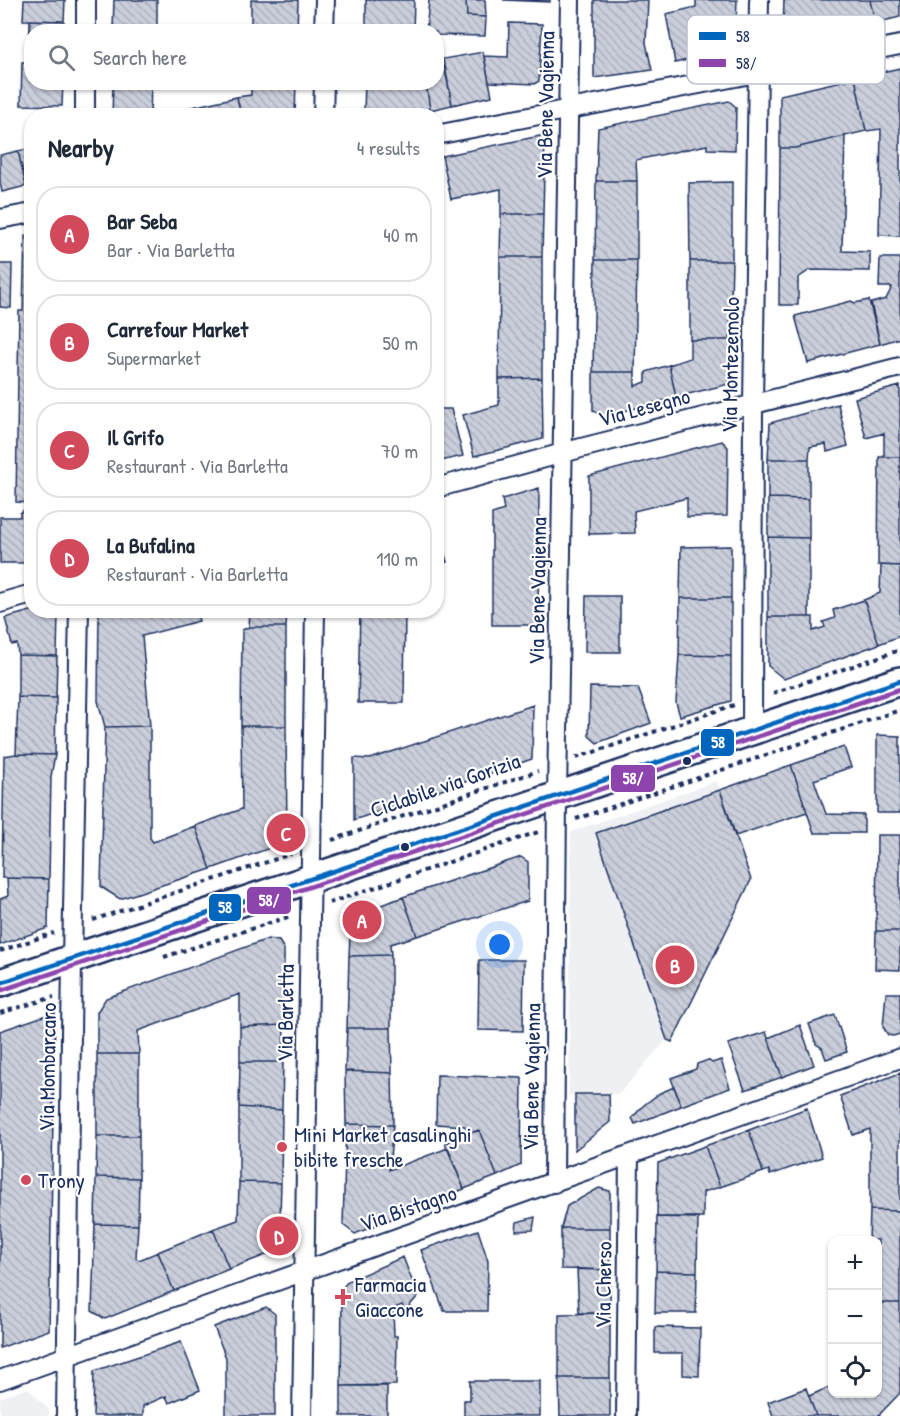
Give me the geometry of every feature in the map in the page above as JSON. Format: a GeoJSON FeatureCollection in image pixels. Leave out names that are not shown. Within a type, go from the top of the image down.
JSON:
{"type":"FeatureCollection","features":[{"type":"Feature","properties":{"kind":"street"},"geometry":{"type":"LineString","coordinates":[[86,0],[86,24]]}},
{"type":"Feature","properties":{"kind":"street"},"geometry":{"type":"LineString","coordinates":[[324,24],[325,0]]}},
{"type":"Feature","properties":{"kind":"street","name":"Via Bene Vagienna"},"geometry":{"type":"LineString","coordinates":[[554,1183],[557,796],[570,0]]}},
{"type":"Feature","properties":{"kind":"street"},"geometry":{"type":"LineString","coordinates":[[885,48],[900,45]]}},
{"type":"Feature","properties":{"kind":"street"},"geometry":{"type":"LineString","coordinates":[[444,133],[699,84]]}},
{"type":"Feature","properties":{"kind":"street","name":"Via Montezemolo"},"geometry":{"type":"LineString","coordinates":[[752,730],[753,404],[759,84]]}},
{"type":"Feature","properties":{"kind":"street"},"geometry":{"type":"LineString","coordinates":[[85,90],[85,108]]}},
{"type":"Feature","properties":{"kind":"street"},"geometry":{"type":"LineString","coordinates":[[323,108],[324,90]]}},
{"type":"Feature","properties":{"kind":"street"},"geometry":{"type":"LineString","coordinates":[[0,219],[24,214]]}},
{"type":"Feature","properties":{"kind":"street","name":"Via Lesegno"},"geometry":{"type":"LineString","coordinates":[[444,486],[900,367]]}},
{"type":"Feature","properties":{"kind":"street"},"geometry":{"type":"LineString","coordinates":[[0,603],[24,596]]}},
{"type":"Feature","properties":{"kind":"street","name":"Via Mombarcaro"},"geometry":{"type":"LineString","coordinates":[[66,1416],[79,618]]}},
{"type":"Feature","properties":{"kind":"street","name":"Via Barletta"},"geometry":{"type":"LineString","coordinates":[[302,1416],[315,618]]}},
{"type":"Feature","properties":{"kind":"street"},"geometry":{"type":"LineString","coordinates":[[0,983],[900,681]]}},
{"type":"Feature","properties":{"kind":"street","name":"Via Bistagno"},"geometry":{"type":"LineString","coordinates":[[0,1380],[900,1058]]}},
{"type":"Feature","properties":{"kind":"street","name":"Via Cherso"},"geometry":{"type":"LineString","coordinates":[[626,1416],[628,1155]]}},
{"type":"Feature","properties":{"kind":"path","name":"Ciclabile via Gorizia"},"geometry":{"type":"LineString","coordinates":[[0,951],[900,650]]}},
{"type":"Feature","properties":{"kind":"path"},"geometry":{"type":"LineString","coordinates":[[154,960],[900,710]]}},
{"type":"Feature","properties":{"kind":"path"},"geometry":{"type":"LineString","coordinates":[[0,1013],[47,998],[59,998],[72,993]]}},
{"type":"Feature","properties":{"kind":"shaded area"},"geometry":{"type":"Polygon","coordinates":[[[717,781],[751,880],[672,1042],[666,1040],[619,1094],[569,1095],[571,832],[717,781]]]}},
{"type":"Feature","properties":{"kind":"shaded area"},"geometry":{"type":"Polygon","coordinates":[[[28,1388],[49,1410],[49,1416],[0,1416],[0,1398],[28,1388]]]}},
{"type":"Feature","properties":{"kind":"building"},"geometry":{"type":"Polygon","coordinates":[[[24,0],[65,0],[64,21],[23,20],[24,0]]]}},
{"type":"Feature","properties":{"kind":"building"},"geometry":{"type":"Polygon","coordinates":[[[114,0],[157,0],[157,24],[113,24],[114,0]]]}},
{"type":"Feature","properties":{"kind":"building"},"geometry":{"type":"Polygon","coordinates":[[[251,0],[298,0],[297,24],[251,24],[251,0]]]}},
{"type":"Feature","properties":{"kind":"building"},"geometry":{"type":"Polygon","coordinates":[[[366,0],[414,0],[413,24],[366,24],[366,0]]]}},
{"type":"Feature","properties":{"kind":"building"},"geometry":{"type":"Polygon","coordinates":[[[429,0],[466,0],[467,16],[486,17],[485,36],[444,35],[444,24],[427,24],[429,0]]]}},
{"type":"Feature","properties":{"kind":"building"},"geometry":{"type":"Polygon","coordinates":[[[466,0],[485,0],[486,17],[467,16],[466,0]]]}},
{"type":"Feature","properties":{"kind":"building"},"geometry":{"type":"Polygon","coordinates":[[[503,0],[550,0],[550,2],[503,0]]]}},
{"type":"Feature","properties":{"kind":"building"},"geometry":{"type":"Polygon","coordinates":[[[594,0],[648,0],[646,43],[652,70],[594,78],[594,0]]]}},
{"type":"Feature","properties":{"kind":"building"},"geometry":{"type":"Polygon","coordinates":[[[696,0],[737,0],[736,15],[687,15],[687,60],[675,63],[666,14],[696,7],[696,0]]]}},
{"type":"Feature","properties":{"kind":"building"},"geometry":{"type":"Polygon","coordinates":[[[784,0],[870,0],[873,15],[784,15],[784,0]]]}},
{"type":"Feature","properties":{"kind":"building"},"geometry":{"type":"Polygon","coordinates":[[[870,0],[900,0],[900,17],[885,21],[885,15],[873,15],[870,0]]]}},
{"type":"Feature","properties":{"kind":"building"},"geometry":{"type":"Polygon","coordinates":[[[30,20],[64,21],[64,24],[30,24],[30,20]]]}},
{"type":"Feature","properties":{"kind":"building"},"geometry":{"type":"Polygon","coordinates":[[[509,23],[542,24],[539,81],[534,84],[489,82],[484,56],[508,57],[509,23]]]}},
{"type":"Feature","properties":{"kind":"building"},"geometry":{"type":"Polygon","coordinates":[[[483,52],[492,96],[452,105],[444,59],[483,52]]]}},
{"type":"Feature","properties":{"kind":"building"},"geometry":{"type":"Polygon","coordinates":[[[22,62],[24,62],[24,90],[63,90],[62,106],[21,105],[22,62]]]}},
{"type":"Feature","properties":{"kind":"building"},"geometry":{"type":"Polygon","coordinates":[[[444,66],[452,105],[430,108],[427,90],[444,90],[444,66]]]}},
{"type":"Feature","properties":{"kind":"building"},"geometry":{"type":"Polygon","coordinates":[[[900,68],[900,236],[879,235],[881,129],[866,131],[856,84],[885,84],[885,71],[900,68]]]}},
{"type":"Feature","properties":{"kind":"building"},"geometry":{"type":"Polygon","coordinates":[[[829,84],[856,84],[866,131],[795,148],[780,148],[780,95],[829,84]]]}},
{"type":"Feature","properties":{"kind":"building"},"geometry":{"type":"Polygon","coordinates":[[[113,90],[151,90],[150,108],[112,108],[113,90]]]}},
{"type":"Feature","properties":{"kind":"building"},"geometry":{"type":"Polygon","coordinates":[[[251,90],[296,90],[295,108],[239,108],[237,97],[251,95],[251,90]]]}},
{"type":"Feature","properties":{"kind":"building"},"geometry":{"type":"Polygon","coordinates":[[[365,90],[427,90],[430,108],[364,108],[365,90]]]}},
{"type":"Feature","properties":{"kind":"building"},"geometry":{"type":"Polygon","coordinates":[[[237,97],[239,108],[188,108],[237,97]]]}},
{"type":"Feature","properties":{"kind":"building"},"geometry":{"type":"Polygon","coordinates":[[[729,101],[736,107],[735,150],[707,149],[707,145],[636,160],[637,181],[596,181],[598,128],[729,101]]]}},
{"type":"Feature","properties":{"kind":"building"},"geometry":{"type":"Polygon","coordinates":[[[545,135],[543,214],[501,214],[501,189],[451,199],[444,156],[545,135]]]}},
{"type":"Feature","properties":{"kind":"building"},"geometry":{"type":"Polygon","coordinates":[[[845,136],[842,251],[870,252],[870,271],[810,270],[798,278],[798,305],[779,305],[780,148],[795,148],[845,136]]]}},
{"type":"Feature","properties":{"kind":"building"},"geometry":{"type":"Polygon","coordinates":[[[24,150],[24,177],[18,151],[24,150]]]}},
{"type":"Feature","properties":{"kind":"building"},"geometry":{"type":"Polygon","coordinates":[[[18,151],[24,186],[2,192],[0,155],[18,151]]]}},
{"type":"Feature","properties":{"kind":"building"},"geometry":{"type":"Polygon","coordinates":[[[596,181],[637,181],[637,260],[595,260],[596,181]]]}},
{"type":"Feature","properties":{"kind":"building"},"geometry":{"type":"Polygon","coordinates":[[[732,182],[732,261],[690,261],[689,183],[732,182]]]}},
{"type":"Feature","properties":{"kind":"building"},"geometry":{"type":"Polygon","coordinates":[[[501,214],[543,214],[542,257],[500,257],[501,214]]]}},
{"type":"Feature","properties":{"kind":"building"},"geometry":{"type":"Polygon","coordinates":[[[500,257],[542,257],[542,378],[499,379],[500,257]]]}},
{"type":"Feature","properties":{"kind":"building"},"geometry":{"type":"Polygon","coordinates":[[[880,258],[900,258],[900,338],[880,344],[871,303],[886,299],[892,287],[879,287],[880,258]]]}},
{"type":"Feature","properties":{"kind":"building"},"geometry":{"type":"Polygon","coordinates":[[[595,260],[637,260],[635,372],[593,372],[595,260]]]}},
{"type":"Feature","properties":{"kind":"building"},"geometry":{"type":"Polygon","coordinates":[[[690,261],[732,261],[730,340],[690,340],[690,261]]]}},
{"type":"Feature","properties":{"kind":"building"},"geometry":{"type":"Polygon","coordinates":[[[0,264],[12,264],[11,308],[0,307],[0,264]]]}},
{"type":"Feature","properties":{"kind":"building"},"geometry":{"type":"Polygon","coordinates":[[[24,274],[24,503],[16,502],[19,311],[23,311],[24,274]]]}},
{"type":"Feature","properties":{"kind":"building"},"geometry":{"type":"Polygon","coordinates":[[[869,300],[880,344],[808,363],[795,316],[851,301],[855,303],[869,300]]]}},
{"type":"Feature","properties":{"kind":"building"},"geometry":{"type":"Polygon","coordinates":[[[690,340],[730,340],[729,384],[676,397],[669,365],[690,358],[690,340]]]}},
{"type":"Feature","properties":{"kind":"building"},"geometry":{"type":"Polygon","coordinates":[[[669,365],[676,397],[603,417],[593,410],[593,372],[635,372],[635,386],[646,382],[646,372],[669,365]]]}},
{"type":"Feature","properties":{"kind":"building"},"geometry":{"type":"Polygon","coordinates":[[[542,378],[543,439],[474,456],[463,415],[499,405],[499,379],[542,378]]]}},
{"type":"Feature","properties":{"kind":"building"},"geometry":{"type":"Polygon","coordinates":[[[900,386],[900,457],[884,457],[884,433],[866,438],[855,398],[900,386]]]}},
{"type":"Feature","properties":{"kind":"building"},"geometry":{"type":"Polygon","coordinates":[[[838,404],[848,446],[827,452],[826,444],[810,447],[809,459],[768,459],[770,423],[838,404]]]}},
{"type":"Feature","properties":{"kind":"building"},"geometry":{"type":"Polygon","coordinates":[[[444,409],[451,409],[463,456],[444,460],[444,409]]]}},
{"type":"Feature","properties":{"kind":"building"},"geometry":{"type":"Polygon","coordinates":[[[722,441],[728,447],[727,516],[687,517],[687,498],[634,511],[635,533],[589,534],[589,476],[722,441]]]}},
{"type":"Feature","properties":{"kind":"building"},"geometry":{"type":"Polygon","coordinates":[[[879,457],[900,457],[900,566],[878,565],[879,457]]]}},
{"type":"Feature","properties":{"kind":"building"},"geometry":{"type":"Polygon","coordinates":[[[768,459],[809,459],[809,499],[768,498],[768,459]]]}},
{"type":"Feature","properties":{"kind":"building"},"geometry":{"type":"Polygon","coordinates":[[[539,488],[538,625],[492,625],[492,514],[504,510],[502,499],[539,488]]]}},
{"type":"Feature","properties":{"kind":"building"},"geometry":{"type":"Polygon","coordinates":[[[768,498],[809,499],[809,538],[768,537],[768,498]]]}},
{"type":"Feature","properties":{"kind":"building"},"geometry":{"type":"Polygon","coordinates":[[[24,510],[24,563],[0,563],[0,517],[20,517],[20,513],[24,510]]]}},
{"type":"Feature","properties":{"kind":"building"},"geometry":{"type":"Polygon","coordinates":[[[768,537],[809,538],[809,617],[768,617],[768,537]]]}},
{"type":"Feature","properties":{"kind":"building"},"geometry":{"type":"Polygon","coordinates":[[[731,546],[731,598],[680,598],[681,547],[731,546]]]}},
{"type":"Feature","properties":{"kind":"building"},"geometry":{"type":"Polygon","coordinates":[[[881,565],[900,566],[900,636],[879,644],[864,600],[880,593],[881,565]]]}},
{"type":"Feature","properties":{"kind":"building"},"geometry":{"type":"Polygon","coordinates":[[[586,596],[620,596],[620,652],[585,652],[586,596]]]}},
{"type":"Feature","properties":{"kind":"building"},"geometry":{"type":"Polygon","coordinates":[[[680,598],[731,598],[731,656],[679,655],[680,598]]]}},
{"type":"Feature","properties":{"kind":"building"},"geometry":{"type":"Polygon","coordinates":[[[864,600],[879,644],[784,679],[768,666],[768,617],[813,617],[813,631],[825,627],[823,622],[835,618],[833,610],[864,600]]]}},
{"type":"Feature","properties":{"kind":"building"},"geometry":{"type":"Polygon","coordinates":[[[24,613],[24,618],[58,618],[57,656],[18,655],[17,644],[12,645],[5,618],[24,613]]]}},
{"type":"Feature","properties":{"kind":"building"},"geometry":{"type":"Polygon","coordinates":[[[99,618],[198,618],[199,621],[142,636],[150,726],[105,727],[98,701],[99,618]]]}},
{"type":"Feature","properties":{"kind":"building"},"geometry":{"type":"Polygon","coordinates":[[[250,618],[287,618],[286,627],[249,627],[250,618]]]}},
{"type":"Feature","properties":{"kind":"building"},"geometry":{"type":"Polygon","coordinates":[[[360,618],[405,618],[404,703],[358,703],[360,618]]]}},
{"type":"Feature","properties":{"kind":"building"},"geometry":{"type":"Polygon","coordinates":[[[249,627],[286,627],[286,726],[241,726],[242,630],[249,627]]]}},
{"type":"Feature","properties":{"kind":"building"},"geometry":{"type":"Polygon","coordinates":[[[18,655],[57,656],[56,698],[18,697],[18,655]]]}},
{"type":"Feature","properties":{"kind":"building"},"geometry":{"type":"Polygon","coordinates":[[[679,655],[731,656],[731,701],[680,716],[676,703],[679,655]]]}},
{"type":"Feature","properties":{"kind":"building"},"geometry":{"type":"Polygon","coordinates":[[[590,687],[638,688],[651,723],[597,743],[589,736],[590,687]]]}},
{"type":"Feature","properties":{"kind":"building"},"geometry":{"type":"Polygon","coordinates":[[[18,697],[56,698],[55,755],[16,754],[18,697]]]}},
{"type":"Feature","properties":{"kind":"building"},"geometry":{"type":"Polygon","coordinates":[[[533,705],[532,759],[354,820],[354,758],[370,759],[533,705]]]}},
{"type":"Feature","properties":{"kind":"building"},"geometry":{"type":"Polygon","coordinates":[[[150,726],[150,838],[153,842],[195,826],[211,869],[120,899],[101,887],[105,727],[150,726]]]}},
{"type":"Feature","properties":{"kind":"building"},"geometry":{"type":"Polygon","coordinates":[[[241,726],[286,726],[287,842],[211,869],[195,826],[242,809],[241,726]]]}},
{"type":"Feature","properties":{"kind":"building"},"geometry":{"type":"Polygon","coordinates":[[[877,735],[900,736],[900,813],[877,813],[877,735]]]}},
{"type":"Feature","properties":{"kind":"building"},"geometry":{"type":"Polygon","coordinates":[[[844,747],[851,767],[814,780],[826,814],[864,815],[864,833],[814,833],[791,765],[844,747]]]}},
{"type":"Feature","properties":{"kind":"building"},"geometry":{"type":"Polygon","coordinates":[[[55,755],[51,776],[49,879],[2,878],[4,756],[55,755]]]}},
{"type":"Feature","properties":{"kind":"building"},"geometry":{"type":"Polygon","coordinates":[[[791,765],[807,812],[735,836],[720,790],[791,765]]]}},
{"type":"Feature","properties":{"kind":"building"},"geometry":{"type":"Polygon","coordinates":[[[720,790],[751,880],[672,1042],[667,1040],[596,833],[720,790]]]}},
{"type":"Feature","properties":{"kind":"building"},"geometry":{"type":"Polygon","coordinates":[[[877,835],[900,835],[900,931],[876,931],[877,835]]]}},
{"type":"Feature","properties":{"kind":"building"},"geometry":{"type":"Polygon","coordinates":[[[521,857],[528,862],[528,901],[417,936],[403,897],[521,857]]]}},
{"type":"Feature","properties":{"kind":"building"},"geometry":{"type":"Polygon","coordinates":[[[7,878],[49,879],[48,928],[0,945],[0,899],[8,896],[7,878]]]}},
{"type":"Feature","properties":{"kind":"building"},"geometry":{"type":"Polygon","coordinates":[[[403,897],[417,936],[390,944],[391,955],[349,956],[351,916],[403,897]]]}},
{"type":"Feature","properties":{"kind":"building"},"geometry":{"type":"Polygon","coordinates":[[[876,931],[900,931],[900,970],[875,969],[876,931]]]}},
{"type":"Feature","properties":{"kind":"building"},"geometry":{"type":"Polygon","coordinates":[[[268,939],[279,941],[284,949],[284,1025],[240,1027],[240,994],[138,1031],[139,1054],[97,1054],[97,1012],[106,998],[268,939]]]}},
{"type":"Feature","properties":{"kind":"building"},"geometry":{"type":"Polygon","coordinates":[[[391,955],[391,1028],[347,1028],[349,956],[391,955]]]}},
{"type":"Feature","properties":{"kind":"building"},"geometry":{"type":"Polygon","coordinates":[[[479,960],[524,960],[523,1031],[478,1030],[479,960]]]}},
{"type":"Feature","properties":{"kind":"building"},"geometry":{"type":"Polygon","coordinates":[[[886,993],[900,993],[900,1034],[893,1036],[888,1035],[883,1027],[886,993]]]}},
{"type":"Feature","properties":{"kind":"building","name":"Trony"},"geometry":{"type":"Polygon","coordinates":[[[55,1012],[49,1330],[0,1348],[0,1031],[55,1012]]]}},
{"type":"Feature","properties":{"kind":"building"},"geometry":{"type":"Polygon","coordinates":[[[835,1015],[847,1052],[826,1059],[822,1048],[816,1044],[809,1024],[835,1015]]]}},
{"type":"Feature","properties":{"kind":"building"},"geometry":{"type":"Polygon","coordinates":[[[284,1025],[283,1062],[240,1062],[240,1027],[284,1025]]]}},
{"type":"Feature","properties":{"kind":"building"},"geometry":{"type":"Polygon","coordinates":[[[800,1025],[814,1065],[782,1077],[768,1038],[800,1025]]]}},
{"type":"Feature","properties":{"kind":"building"},"geometry":{"type":"Polygon","coordinates":[[[347,1028],[391,1028],[392,1073],[345,1071],[347,1028]]]}},
{"type":"Feature","properties":{"kind":"building"},"geometry":{"type":"Polygon","coordinates":[[[766,1032],[782,1077],[745,1090],[728,1044],[766,1032]]]}},
{"type":"Feature","properties":{"kind":"building"},"geometry":{"type":"Polygon","coordinates":[[[97,1054],[139,1054],[139,1136],[97,1136],[97,1054]]]}},
{"type":"Feature","properties":{"kind":"building"},"geometry":{"type":"Polygon","coordinates":[[[708,1060],[712,1063],[721,1060],[730,1088],[681,1106],[671,1078],[696,1069],[697,1064],[708,1060]]]}},
{"type":"Feature","properties":{"kind":"building"},"geometry":{"type":"Polygon","coordinates":[[[240,1062],[283,1062],[282,1110],[239,1107],[240,1062]]]}},
{"type":"Feature","properties":{"kind":"building"},"geometry":{"type":"Polygon","coordinates":[[[345,1071],[392,1073],[393,1125],[346,1124],[345,1071]]]}},
{"type":"Feature","properties":{"kind":"building"},"geometry":{"type":"Polygon","coordinates":[[[900,1073],[900,1211],[870,1210],[870,1129],[853,1135],[840,1096],[900,1073]]]}},
{"type":"Feature","properties":{"kind":"building"},"geometry":{"type":"Polygon","coordinates":[[[437,1075],[522,1078],[521,1165],[497,1176],[479,1130],[468,1134],[465,1126],[436,1124],[437,1075]]]}},
{"type":"Feature","properties":{"kind":"building"},"geometry":{"type":"Polygon","coordinates":[[[674,1087],[681,1106],[635,1124],[632,1118],[644,1105],[660,1093],[674,1087]]]}},
{"type":"Feature","properties":{"kind":"building"},"geometry":{"type":"Polygon","coordinates":[[[575,1094],[609,1094],[610,1122],[575,1150],[575,1094]]]}},
{"type":"Feature","properties":{"kind":"building"},"geometry":{"type":"Polygon","coordinates":[[[239,1107],[282,1110],[281,1183],[239,1182],[239,1107]]]}},
{"type":"Feature","properties":{"kind":"building"},"geometry":{"type":"Polygon","coordinates":[[[807,1108],[822,1157],[770,1175],[769,1170],[763,1172],[749,1130],[807,1108]]]}},
{"type":"Feature","properties":{"kind":"building"},"geometry":{"type":"Polygon","coordinates":[[[346,1124],[393,1125],[389,1170],[448,1148],[464,1189],[355,1234],[343,1225],[346,1124]]]}},
{"type":"Feature","properties":{"kind":"building"},"geometry":{"type":"Polygon","coordinates":[[[479,1130],[497,1176],[464,1189],[445,1143],[479,1130]]]}},
{"type":"Feature","properties":{"kind":"building"},"geometry":{"type":"Polygon","coordinates":[[[749,1130],[763,1172],[720,1187],[705,1146],[749,1130]]]}},
{"type":"Feature","properties":{"kind":"building"},"geometry":{"type":"Polygon","coordinates":[[[97,1136],[139,1136],[139,1178],[96,1177],[97,1136]]]}},
{"type":"Feature","properties":{"kind":"building"},"geometry":{"type":"Polygon","coordinates":[[[705,1146],[720,1187],[703,1192],[703,1217],[657,1217],[658,1163],[705,1146]]]}},
{"type":"Feature","properties":{"kind":"building"},"geometry":{"type":"Polygon","coordinates":[[[96,1177],[139,1178],[138,1225],[95,1224],[96,1177]]]}},
{"type":"Feature","properties":{"kind":"building"},"geometry":{"type":"Polygon","coordinates":[[[239,1182],[281,1183],[279,1250],[229,1269],[213,1229],[238,1220],[239,1182]]]}},
{"type":"Feature","properties":{"kind":"building"},"geometry":{"type":"Polygon","coordinates":[[[599,1188],[610,1191],[610,1228],[561,1228],[567,1206],[599,1188]]]}},
{"type":"Feature","properties":{"kind":"building"},"geometry":{"type":"Polygon","coordinates":[[[870,1210],[900,1211],[900,1303],[882,1303],[882,1236],[869,1236],[870,1210]]]}},
{"type":"Feature","properties":{"kind":"building"},"geometry":{"type":"Polygon","coordinates":[[[535,1217],[533,1230],[516,1231],[517,1222],[535,1217]]]}},
{"type":"Feature","properties":{"kind":"building"},"geometry":{"type":"Polygon","coordinates":[[[657,1217],[698,1218],[697,1272],[656,1271],[657,1217]]]}},
{"type":"Feature","properties":{"kind":"building"},"geometry":{"type":"Polygon","coordinates":[[[95,1224],[138,1225],[136,1258],[139,1260],[158,1252],[174,1291],[105,1319],[92,1311],[95,1224]]]}},
{"type":"Feature","properties":{"kind":"building"},"geometry":{"type":"Polygon","coordinates":[[[561,1228],[610,1228],[610,1270],[561,1269],[561,1228]]]}},
{"type":"Feature","properties":{"kind":"building"},"geometry":{"type":"Polygon","coordinates":[[[213,1229],[229,1269],[174,1291],[158,1252],[213,1229]]]}},
{"type":"Feature","properties":{"kind":"building"},"geometry":{"type":"Polygon","coordinates":[[[478,1230],[488,1261],[487,1311],[444,1311],[421,1250],[478,1230]]]}},
{"type":"Feature","properties":{"kind":"building"},"geometry":{"type":"Polygon","coordinates":[[[403,1257],[418,1296],[405,1311],[402,1305],[393,1309],[394,1336],[397,1336],[396,1385],[341,1386],[344,1286],[348,1281],[403,1257]]]}},
{"type":"Feature","properties":{"kind":"building"},"geometry":{"type":"Polygon","coordinates":[[[577,1269],[610,1270],[610,1313],[579,1313],[577,1269]]]}},
{"type":"Feature","properties":{"kind":"building"},"geometry":{"type":"Polygon","coordinates":[[[656,1271],[697,1272],[696,1313],[655,1313],[656,1271]]]}},
{"type":"Feature","properties":{"kind":"building"},"geometry":{"type":"Polygon","coordinates":[[[882,1303],[900,1303],[900,1393],[878,1416],[816,1416],[809,1396],[828,1388],[828,1398],[882,1398],[882,1303]]]}},
{"type":"Feature","properties":{"kind":"building"},"geometry":{"type":"Polygon","coordinates":[[[266,1307],[275,1314],[275,1416],[226,1416],[226,1358],[214,1327],[266,1307]]]}},
{"type":"Feature","properties":{"kind":"building"},"geometry":{"type":"Polygon","coordinates":[[[610,1313],[610,1378],[559,1378],[559,1314],[610,1313]]]}},
{"type":"Feature","properties":{"kind":"building"},"geometry":{"type":"Polygon","coordinates":[[[655,1327],[700,1328],[699,1376],[683,1375],[683,1353],[655,1353],[655,1327]]]}},
{"type":"Feature","properties":{"kind":"building"},"geometry":{"type":"Polygon","coordinates":[[[181,1342],[200,1390],[169,1403],[166,1396],[143,1406],[143,1416],[93,1416],[94,1371],[181,1342]]]}},
{"type":"Feature","properties":{"kind":"building"},"geometry":{"type":"Polygon","coordinates":[[[559,1378],[610,1378],[610,1416],[560,1416],[559,1378]]]}},
{"type":"Feature","properties":{"kind":"building"},"geometry":{"type":"Polygon","coordinates":[[[470,1381],[540,1381],[540,1416],[464,1416],[464,1400],[470,1400],[470,1381]]]}},
{"type":"Feature","properties":{"kind":"building"},"geometry":{"type":"Polygon","coordinates":[[[341,1386],[387,1386],[387,1416],[341,1416],[341,1386]]]}},
{"type":"Feature","properties":{"kind":"building"},"geometry":{"type":"Polygon","coordinates":[[[806,1388],[816,1416],[773,1416],[768,1402],[806,1388]]]}},
{"type":"Feature","properties":{"kind":"transit line","name":"58"},"geometry":{"type":"LineString","coordinates":[[0,983],[900,681]]}},
{"type":"Feature","properties":{"kind":"transit line","name":"58/"},"geometry":{"type":"LineString","coordinates":[[2,990],[900,689]]}},
{"type":"Feature","properties":{"kind":"place","name":"Il Grifo"},"geometry":{"type":"Point","coordinates":[286,833]}},
{"type":"Feature","properties":{"kind":"place","name":"Bar Seba"},"geometry":{"type":"Point","coordinates":[362,920]}},
{"type":"Feature","properties":{"kind":"place","name":"Carrefour Market"},"geometry":{"type":"Point","coordinates":[675,965]}},
{"type":"Feature","properties":{"kind":"place","name":"Mini Market casalinghi bibite fresche"},"geometry":{"type":"Point","coordinates":[282,1147]}},
{"type":"Feature","properties":{"kind":"place","name":"Trony"},"geometry":{"type":"Point","coordinates":[26,1180]}},
{"type":"Feature","properties":{"kind":"place","name":"La Bufalina"},"geometry":{"type":"Point","coordinates":[279,1236]}},
{"type":"Feature","properties":{"kind":"place","name":"Farmacia Giaccone"},"geometry":{"type":"Point","coordinates":[343,1297]}}]}
